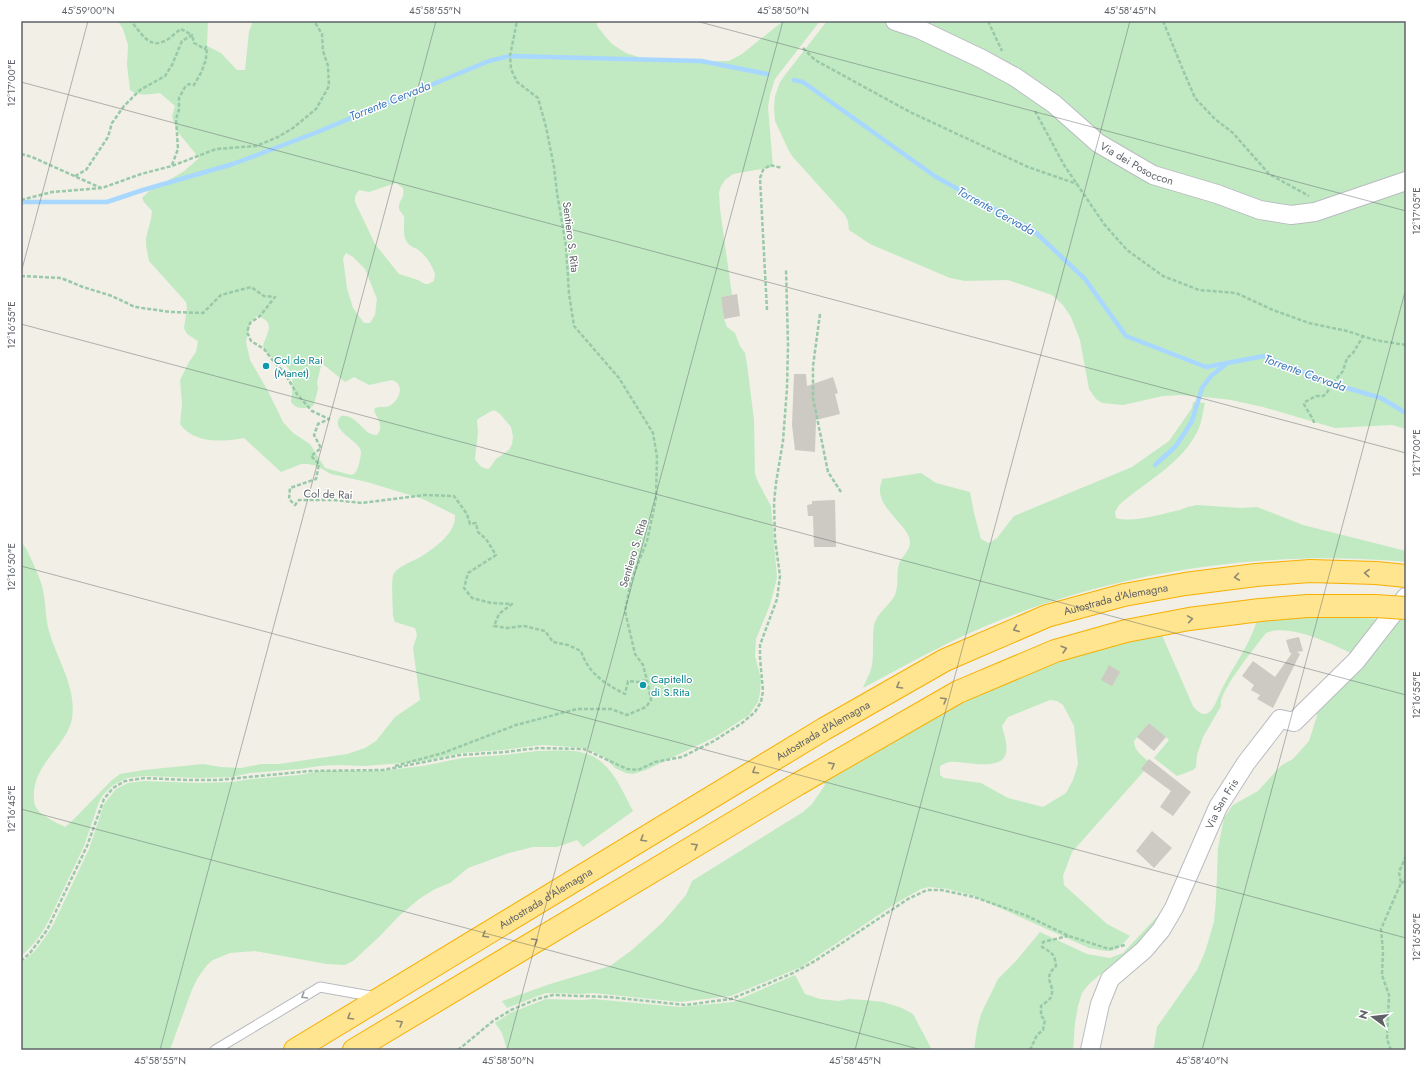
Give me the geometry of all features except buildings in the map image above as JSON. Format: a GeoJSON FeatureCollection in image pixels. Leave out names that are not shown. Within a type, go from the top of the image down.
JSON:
{"type":"FeatureCollection","features":[{"type":"Feature","properties":{"kind":"highway","name":"Autostrada d'Alemagna"},"geometry":{"type":"LineString","coordinates":[[295,1050],[824,729],[945,660],[1047,616],[1124,595],[1185,584],[1256,575],[1310,571],[1376,573],[1406,576]]}},
{"type":"Feature","properties":{"kind":"highway"},"geometry":{"type":"LineString","coordinates":[[354,1050],[798,784],[958,692],[1055,651],[1126,631],[1189,619],[1260,610],[1307,606],[1375,606],[1406,608]]}},
{"type":"Feature","properties":{"kind":"street","name":"Via dei Posoccon"},"geometry":{"type":"LineString","coordinates":[[895,21],[918,29],[982,59],[1014,77],[1054,104],[1098,143],[1153,175],[1268,211],[1291,215],[1315,212],[1406,181]]}},
{"type":"Feature","properties":{"kind":"street","name":"Via San Fris"},"geometry":{"type":"LineString","coordinates":[[1090,1050],[1100,1004],[1110,979],[1144,950],[1161,930],[1174,908],[1218,807],[1246,763],[1280,719],[1294,722],[1356,661],[1406,597]]}},
{"type":"Feature","properties":{"kind":"lane"},"geometry":{"type":"LineString","coordinates":[[215,1050],[320,987],[382,998]]}},
{"type":"Feature","properties":{"kind":"path"},"geometry":{"type":"LineString","coordinates":[[131,21],[145,39],[152,43],[162,43],[180,29],[192,35],[194,43],[205,49],[206,47],[207,48],[206,61],[202,71],[194,85],[189,84],[185,87],[179,98],[179,110],[176,119],[178,149],[172,166]]}},
{"type":"Feature","properties":{"kind":"path"},"geometry":{"type":"LineString","coordinates":[[21,200],[52,192],[102,188],[141,174],[172,166],[216,149],[256,146],[278,137],[293,128],[316,109],[329,86],[328,66],[323,51],[322,34],[314,21]]}},
{"type":"Feature","properties":{"kind":"path","name":"Sentiero S. Rita"},"geometry":{"type":"LineString","coordinates":[[383,770],[443,753],[516,725],[576,709],[611,709],[627,715],[646,707],[651,700],[643,665],[636,654],[625,611],[631,581],[647,541],[656,499],[657,457],[653,433],[619,378],[574,326],[569,294],[566,246],[554,167],[546,127],[538,98],[517,82],[511,69],[510,56],[517,21]]}},
{"type":"Feature","properties":{"kind":"path"},"geometry":{"type":"LineString","coordinates":[[988,21],[1014,77]]}},
{"type":"Feature","properties":{"kind":"path"},"geometry":{"type":"LineString","coordinates":[[1163,21],[1195,98],[1215,119],[1233,133],[1269,174],[1330,206]]}},
{"type":"Feature","properties":{"kind":"path"},"geometry":{"type":"LineString","coordinates":[[75,176],[86,170],[108,137],[112,123],[124,106],[140,90],[165,76],[172,65],[182,41],[192,35]]}},
{"type":"Feature","properties":{"kind":"path"},"geometry":{"type":"LineString","coordinates":[[803,48],[815,60],[910,112],[1028,167],[1077,184]]}},
{"type":"Feature","properties":{"kind":"path"},"geometry":{"type":"LineString","coordinates":[[1033,106],[1064,165],[1104,224],[1127,250],[1163,276],[1199,290],[1236,293],[1273,310],[1309,323],[1347,331],[1375,340],[1406,345]]}},
{"type":"Feature","properties":{"kind":"path"},"geometry":{"type":"LineString","coordinates":[[21,154],[32,157],[102,188]]}},
{"type":"Feature","properties":{"kind":"path"},"geometry":{"type":"LineString","coordinates":[[767,310],[760,178],[763,170],[770,165],[782,168]]}},
{"type":"Feature","properties":{"kind":"path"},"geometry":{"type":"LineString","coordinates":[[21,961],[30,953],[47,930],[87,846],[104,799],[113,788],[125,781],[144,778],[218,780],[310,771],[383,770],[460,755],[538,748],[584,750],[627,769],[638,770],[655,762],[682,757],[714,741],[742,723],[755,712],[761,702],[764,691],[760,646],[777,599],[780,576],[775,539],[774,503],[783,441],[787,388],[788,345],[786,269]]}},
{"type":"Feature","properties":{"kind":"path","name":"Col de Rai"},"geometry":{"type":"LineString","coordinates":[[21,276],[61,278],[83,288],[112,296],[136,307],[171,312],[203,313],[220,296],[251,287],[264,296],[275,297],[260,316],[250,323],[247,332],[251,341],[264,349],[284,372],[296,394],[312,411],[329,419],[318,424],[314,435],[321,448],[311,456],[319,464],[316,479],[290,488],[289,499],[295,504],[299,500],[334,500],[362,503],[425,496],[454,496],[467,514],[470,524],[476,523],[478,532],[486,539],[496,555],[468,573],[464,588],[472,598],[491,603],[512,604],[499,614],[494,626],[507,628],[524,626],[545,631],[553,642],[568,645],[581,651],[589,670],[610,687],[625,694],[628,681],[639,682],[647,680]]}},
{"type":"Feature","properties":{"kind":"path"},"geometry":{"type":"LineString","coordinates":[[820,314],[814,366],[813,398],[828,472],[841,492]]}},
{"type":"Feature","properties":{"kind":"path"},"geometry":{"type":"LineString","coordinates":[[1314,423],[1314,420],[1307,412],[1304,404],[1305,402],[1316,396],[1323,396],[1326,394],[1343,371],[1347,358],[1353,353],[1363,336]]}},
{"type":"Feature","properties":{"kind":"path"},"geometry":{"type":"LineString","coordinates":[[1391,1050],[1387,1039],[1389,995],[1382,975],[1383,951],[1381,929],[1401,883],[1399,872],[1406,856]]}},
{"type":"Feature","properties":{"kind":"path"},"geometry":{"type":"LineString","coordinates":[[1401,883],[1406,881]]}},
{"type":"Feature","properties":{"kind":"path"},"geometry":{"type":"LineString","coordinates":[[458,1050],[493,1021],[511,1010],[537,999],[553,995],[609,997],[685,1005],[731,999],[793,973],[815,961],[908,898],[927,890],[941,890],[974,897],[1025,915],[1069,936],[1109,949],[1131,944]]}},
{"type":"Feature","properties":{"kind":"path"},"geometry":{"type":"LineString","coordinates":[[1030,1050],[1036,1035],[1043,1030],[1045,1020],[1041,1016],[1041,1006],[1051,996],[1049,979],[1050,972],[1056,966],[1056,958],[1052,953],[1042,947],[1043,942],[1069,936]]}},
{"type":"Feature","properties":{"kind":"green space"},"geometry":{"type":"Polygon","coordinates":[[[118,21],[208,21],[207,46],[221,53],[237,70],[245,70],[249,32],[253,21],[596,21],[598,27],[612,44],[626,53],[654,62],[729,61],[742,54],[783,21],[820,21],[775,79],[768,107],[773,167],[733,174],[725,180],[719,192],[732,295],[721,297],[724,319],[727,327],[735,333],[740,346],[745,353],[754,420],[755,474],[771,506],[777,578],[770,605],[756,639],[755,656],[761,679],[758,702],[749,715],[715,737],[646,770],[633,774],[626,773],[615,768],[604,757],[586,748],[542,745],[462,753],[423,761],[364,766],[320,766],[250,773],[232,777],[198,778],[144,776],[127,778],[113,785],[103,795],[99,802],[84,846],[48,922],[36,940],[21,956],[21,542],[28,552],[41,583],[52,642],[72,696],[72,719],[69,729],[43,766],[38,776],[34,800],[37,809],[41,813],[50,820],[65,827],[111,781],[120,774],[203,764],[241,768],[261,764],[279,764],[347,754],[365,748],[376,741],[395,717],[420,700],[413,648],[417,635],[415,628],[395,622],[393,616],[392,590],[394,573],[401,567],[422,556],[439,544],[449,534],[455,515],[423,499],[367,482],[331,474],[317,466],[301,464],[281,472],[244,438],[218,441],[209,440],[193,435],[186,431],[180,424],[182,404],[180,380],[196,352],[198,341],[187,334],[184,328],[187,308],[186,302],[149,261],[146,238],[152,211],[142,198],[149,191],[183,172],[199,158],[177,131],[172,117],[175,106],[160,93],[137,94],[130,90],[127,65],[128,45],[123,29],[118,21]],[[396,183],[369,192],[359,190],[355,196],[355,202],[375,244],[399,274],[418,280],[425,284],[434,281],[435,274],[428,260],[420,251],[411,246],[405,239],[404,217],[399,208],[403,196],[403,188],[396,183]],[[346,253],[343,258],[347,288],[353,308],[364,323],[370,323],[375,315],[377,299],[365,269],[353,257],[346,253]],[[258,316],[255,317],[250,323],[246,342],[250,360],[268,391],[283,422],[293,433],[310,444],[325,468],[351,475],[354,474],[359,465],[361,450],[340,429],[338,420],[341,416],[347,416],[356,421],[368,432],[377,435],[380,426],[379,420],[374,411],[375,408],[391,405],[399,396],[399,385],[392,380],[369,385],[354,377],[345,382],[324,365],[321,366],[317,382],[318,389],[313,406],[298,408],[291,402],[292,376],[288,368],[281,362],[271,357],[265,351],[263,346],[268,333],[269,325],[264,319],[258,316]],[[494,410],[477,420],[478,432],[475,459],[481,466],[489,469],[496,459],[509,450],[513,437],[511,427],[500,414],[494,410]]]}},
{"type":"Feature","properties":{"kind":"green space"},"geometry":{"type":"Polygon","coordinates":[[[827,21],[1406,21],[1406,429],[1392,425],[1335,428],[1263,407],[1231,400],[1180,395],[1163,396],[1123,405],[1102,403],[1096,399],[1089,389],[1080,340],[1071,317],[1063,305],[1052,295],[1008,280],[965,281],[950,278],[870,244],[849,230],[848,221],[845,215],[792,156],[775,121],[775,96],[780,82],[827,21]]]}},
{"type":"Feature","properties":{"kind":"green space"},"geometry":{"type":"Polygon","coordinates":[[[1193,402],[1205,403],[1199,428],[1192,440],[1184,451],[1164,471],[1119,505],[1115,512],[1116,518],[1139,519],[1197,505],[1241,508],[1257,507],[1303,525],[1406,551],[1406,562],[1353,559],[1300,559],[1246,562],[1193,568],[1140,578],[1088,591],[1038,606],[988,625],[940,647],[863,688],[872,665],[874,625],[878,617],[895,595],[899,564],[910,546],[909,537],[906,531],[885,506],[882,499],[880,490],[882,479],[921,473],[936,483],[970,492],[981,539],[989,543],[997,538],[1014,516],[1132,467],[1169,441],[1192,408],[1193,402]]]}},
{"type":"Feature","properties":{"kind":"green space"},"geometry":{"type":"Polygon","coordinates":[[[1300,617],[1384,619],[1353,654],[1322,640],[1298,633],[1275,631],[1266,633],[1231,680],[1225,691],[1221,700],[1221,706],[1203,737],[1197,755],[1196,767],[1193,770],[1177,776],[1154,758],[1169,740],[1149,723],[1134,741],[1137,750],[1148,761],[1144,771],[1072,852],[1063,876],[1064,885],[1107,924],[1130,936],[1116,949],[1108,951],[1089,948],[971,895],[948,889],[929,887],[921,889],[898,902],[801,967],[731,996],[680,1002],[593,993],[546,993],[507,1008],[502,1001],[550,984],[610,966],[632,950],[663,922],[686,895],[692,881],[803,812],[812,804],[825,785],[821,779],[971,696],[1060,661],[1104,647],[1161,633],[1193,706],[1196,710],[1206,714],[1214,705],[1226,680],[1250,638],[1257,620],[1300,617]],[[1050,700],[1008,717],[1002,726],[1006,743],[1006,753],[1003,759],[992,764],[949,762],[940,766],[940,775],[944,778],[981,783],[1008,798],[1043,807],[1066,793],[1073,780],[1078,764],[1074,726],[1063,705],[1057,701],[1050,700]]]}},
{"type":"Feature","properties":{"kind":"green space"},"geometry":{"type":"Polygon","coordinates":[[[1395,620],[1406,620],[1406,1050],[1151,1050],[1154,1047],[1157,1027],[1197,970],[1205,952],[1214,922],[1218,848],[1224,818],[1233,805],[1258,791],[1282,765],[1293,759],[1309,741],[1317,716],[1316,700],[1395,620]]]}},
{"type":"Feature","properties":{"kind":"green space"},"geometry":{"type":"Polygon","coordinates":[[[537,751],[573,751],[584,753],[601,762],[614,776],[633,811],[583,847],[577,840],[557,847],[533,847],[509,853],[468,868],[450,883],[435,889],[419,899],[399,916],[353,961],[345,965],[327,964],[255,951],[230,953],[213,960],[207,965],[197,979],[170,1050],[21,1050],[21,963],[35,951],[53,925],[89,849],[104,804],[116,789],[128,783],[144,781],[198,783],[232,782],[299,775],[321,771],[379,771],[423,766],[462,758],[537,751]]]}},
{"type":"Feature","properties":{"kind":"green space"},"geometry":{"type":"Polygon","coordinates":[[[1170,903],[1145,941],[1113,964],[1089,984],[1082,993],[1075,1023],[1073,1050],[974,1050],[981,1014],[998,979],[1016,961],[1040,932],[1087,954],[1110,958],[1123,953],[1170,903]]]}},
{"type":"Feature","properties":{"kind":"green space"},"geometry":{"type":"Polygon","coordinates":[[[795,975],[805,994],[820,999],[838,1001],[849,999],[883,1002],[902,1008],[913,1014],[932,1050],[507,1050],[502,1033],[495,1023],[510,1013],[546,999],[593,999],[680,1007],[733,1002],[795,975]]]}},
{"type":"Feature","properties":{"kind":"waterway","name":"Torrente Cervada"},"geometry":{"type":"LineString","coordinates":[[21,202],[107,202],[233,164],[315,133],[489,61],[510,56],[701,61],[767,74]]}},
{"type":"Feature","properties":{"kind":"waterway","name":"Torrente Cervada"},"geometry":{"type":"LineString","coordinates":[[794,80],[803,82],[936,177],[1033,230],[1085,279],[1126,336],[1206,367],[1264,356],[1330,383],[1381,398],[1406,413]]}},
{"type":"Feature","properties":{"kind":"waterway"},"geometry":{"type":"LineString","coordinates":[[1155,465],[1176,446],[1192,421],[1202,388],[1211,376],[1225,365]]}},
{"type":"Feature","properties":{"kind":"place","name":"Col de Rai (Manet)"},"geometry":{"type":"Point","coordinates":[266,366]}},
{"type":"Feature","properties":{"kind":"place","name":"Capitello di S.Rita"},"geometry":{"type":"Point","coordinates":[643,685]}}]}
